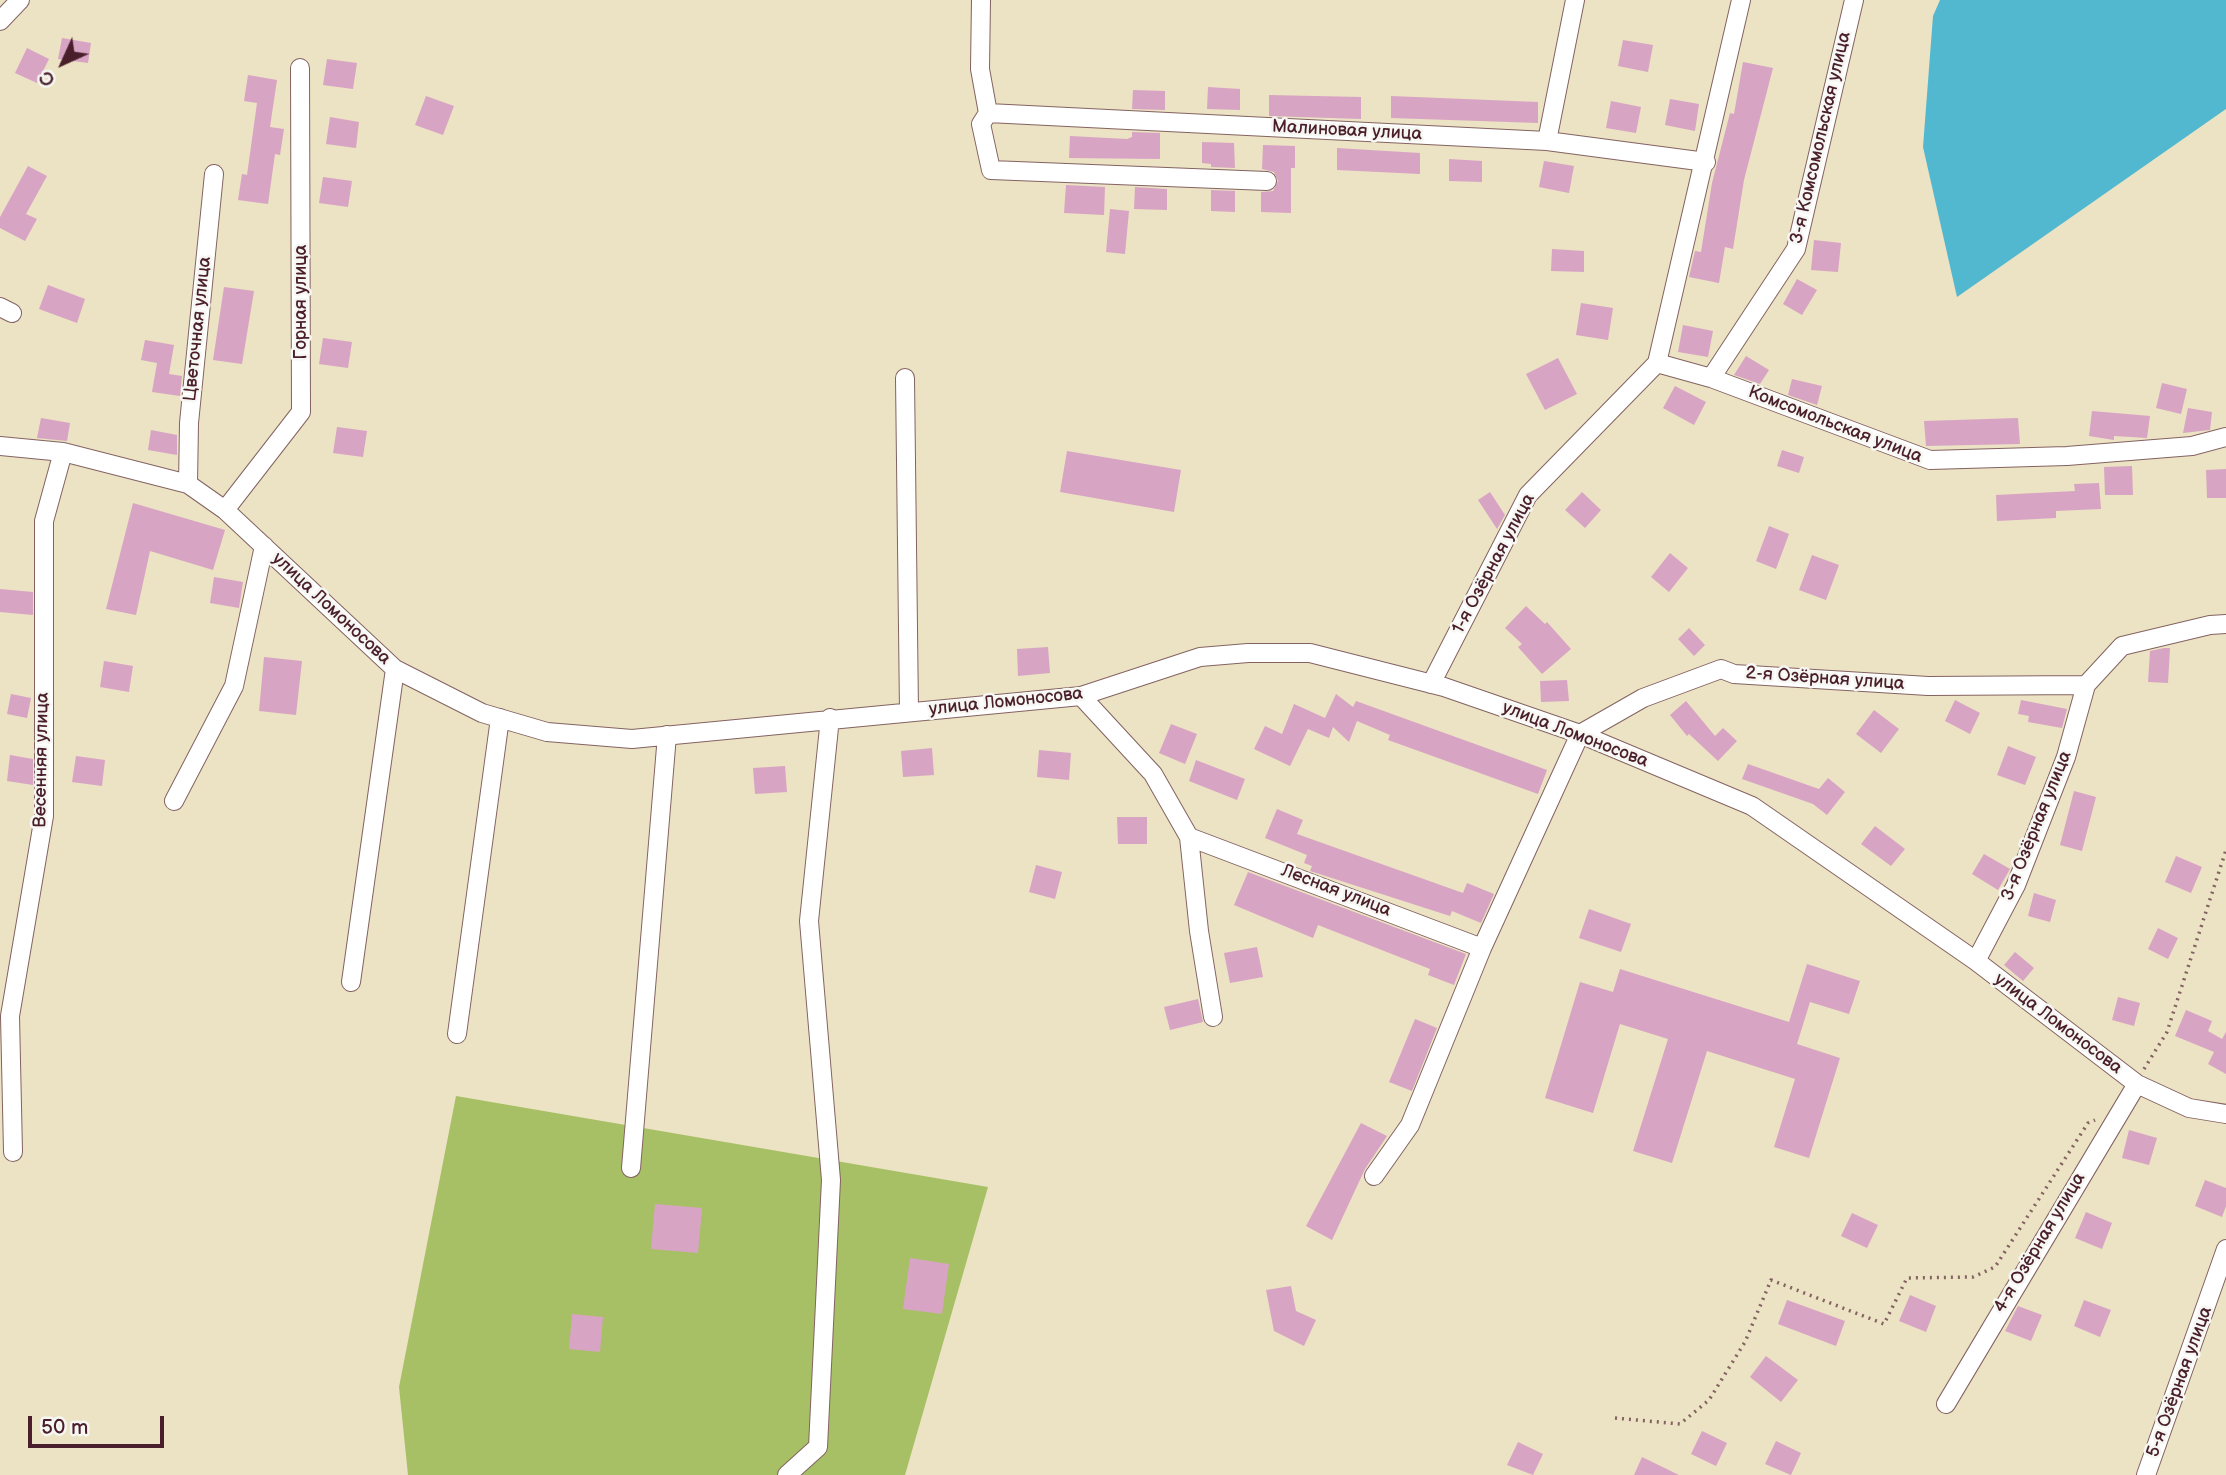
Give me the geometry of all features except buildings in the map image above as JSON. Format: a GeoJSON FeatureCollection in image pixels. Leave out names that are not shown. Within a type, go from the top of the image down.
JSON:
{"type":"FeatureCollection","features":[{"type":"Feature","properties":{"kind":"street"},"geometry":{"type":"LineString","coordinates":[[0,21],[20,0]]}},
{"type":"Feature","properties":{"kind":"street"},"geometry":{"type":"LineString","coordinates":[[981,0],[980,69],[988,113],[981,124],[991,170],[1267,181]]}},
{"type":"Feature","properties":{"kind":"street"},"geometry":{"type":"LineString","coordinates":[[1547,141],[1575,0]]}},
{"type":"Feature","properties":{"kind":"street"},"geometry":{"type":"LineString","coordinates":[[1657,363],[1706,162],[1741,0]]}},
{"type":"Feature","properties":{"kind":"street","name":"3-я Комсомольская улица"},"geometry":{"type":"LineString","coordinates":[[1711,378],[1796,249],[1854,0]]}},
{"type":"Feature","properties":{"kind":"street","name":"Горная улица"},"geometry":{"type":"LineString","coordinates":[[225,510],[301,412],[300,68]]}},
{"type":"Feature","properties":{"kind":"street","name":"Малиновая улица"},"geometry":{"type":"LineString","coordinates":[[988,113],[1547,141],[1706,162]]}},
{"type":"Feature","properties":{"kind":"street","name":"Цветочная улица"},"geometry":{"type":"LineString","coordinates":[[188,484],[189,423],[214,174]]}},
{"type":"Feature","properties":{"kind":"street","name":"Комсомольская улица"},"geometry":{"type":"LineString","coordinates":[[1657,363],[1711,378],[1930,460],[2067,456],[2192,446],[2226,437]]}},
{"type":"Feature","properties":{"kind":"street","name":"1-я Озёрная улица"},"geometry":{"type":"LineString","coordinates":[[1431,684],[1528,495],[1657,363]]}},
{"type":"Feature","properties":{"kind":"street"},"geometry":{"type":"LineString","coordinates":[[905,378],[909,712]]}},
{"type":"Feature","properties":{"kind":"street","name":"улица Ломоносова"},"geometry":{"type":"LineString","coordinates":[[0,446],[63,452],[188,484],[225,510],[395,669],[482,713],[547,732],[632,739],[1081,696],[1200,657],[1248,653],[1310,653],[1431,684],[1580,734],[1752,806],[1976,961],[2137,1084],[2189,1108],[2226,1114]]}},
{"type":"Feature","properties":{"kind":"street","name":"Весенняя улица"},"geometry":{"type":"LineString","coordinates":[[13,1152],[10,1016],[44,816],[44,521],[63,452]]}},
{"type":"Feature","properties":{"kind":"street"},"geometry":{"type":"LineString","coordinates":[[174,801],[234,686],[264,546]]}},
{"type":"Feature","properties":{"kind":"street"},"geometry":{"type":"LineString","coordinates":[[2086,685],[2122,646],[2210,625],[2226,624]]}},
{"type":"Feature","properties":{"kind":"street"},"geometry":{"type":"LineString","coordinates":[[351,982],[395,669]]}},
{"type":"Feature","properties":{"kind":"street","name":"2-я Озёрная улица"},"geometry":{"type":"LineString","coordinates":[[1580,734],[1643,698],[1721,669],[1734,674],[1928,686],[2086,685]]}},
{"type":"Feature","properties":{"kind":"street","name":"3-я Озёрная улица"},"geometry":{"type":"LineString","coordinates":[[1976,961],[2016,885],[2066,757],[2086,685]]}},
{"type":"Feature","properties":{"kind":"street"},"geometry":{"type":"LineString","coordinates":[[1081,696],[1153,774],[1189,837],[1199,931],[1213,1017]]}},
{"type":"Feature","properties":{"kind":"street"},"geometry":{"type":"LineString","coordinates":[[787,1475],[818,1447],[831,1180],[809,921],[830,718]]}},
{"type":"Feature","properties":{"kind":"street"},"geometry":{"type":"LineString","coordinates":[[457,1034],[500,719]]}},
{"type":"Feature","properties":{"kind":"street"},"geometry":{"type":"LineString","coordinates":[[1374,1176],[1410,1125],[1482,948],[1580,734]]}},
{"type":"Feature","properties":{"kind":"street"},"geometry":{"type":"LineString","coordinates":[[631,1168],[667,735]]}},
{"type":"Feature","properties":{"kind":"street","name":"Лесная улица"},"geometry":{"type":"LineString","coordinates":[[1189,837],[1293,874],[1482,948]]}},
{"type":"Feature","properties":{"kind":"street","name":"4-я Озёрная улица"},"geometry":{"type":"LineString","coordinates":[[1946,1404],[2137,1084]]}},
{"type":"Feature","properties":{"kind":"street","name":"5-я Озёрная улица"},"geometry":{"type":"LineString","coordinates":[[2146,1475],[2226,1249]]}},
{"type":"Feature","properties":{"kind":"path"},"geometry":{"type":"LineString","coordinates":[[2137,1084],[2167,1032],[2226,850]]}},
{"type":"Feature","properties":{"kind":"path"},"geometry":{"type":"LineString","coordinates":[[1615,1418],[1680,1424],[1709,1400],[1745,1342],[1771,1280],[1884,1324],[1907,1278],[1973,1277],[1995,1266],[2088,1123],[2122,1107]]}},
{"type":"Feature","properties":{"kind":"green space"},"geometry":{"type":"Polygon","coordinates":[[[456,1096],[988,1187],[905,1475],[408,1475],[399,1387],[456,1096]]]}},
{"type":"Feature","properties":{"kind":"water"},"geometry":{"type":"Polygon","coordinates":[[[1940,0],[2226,0],[2226,109],[1957,297],[1923,147],[1933,16],[1940,0]]]}}]}
